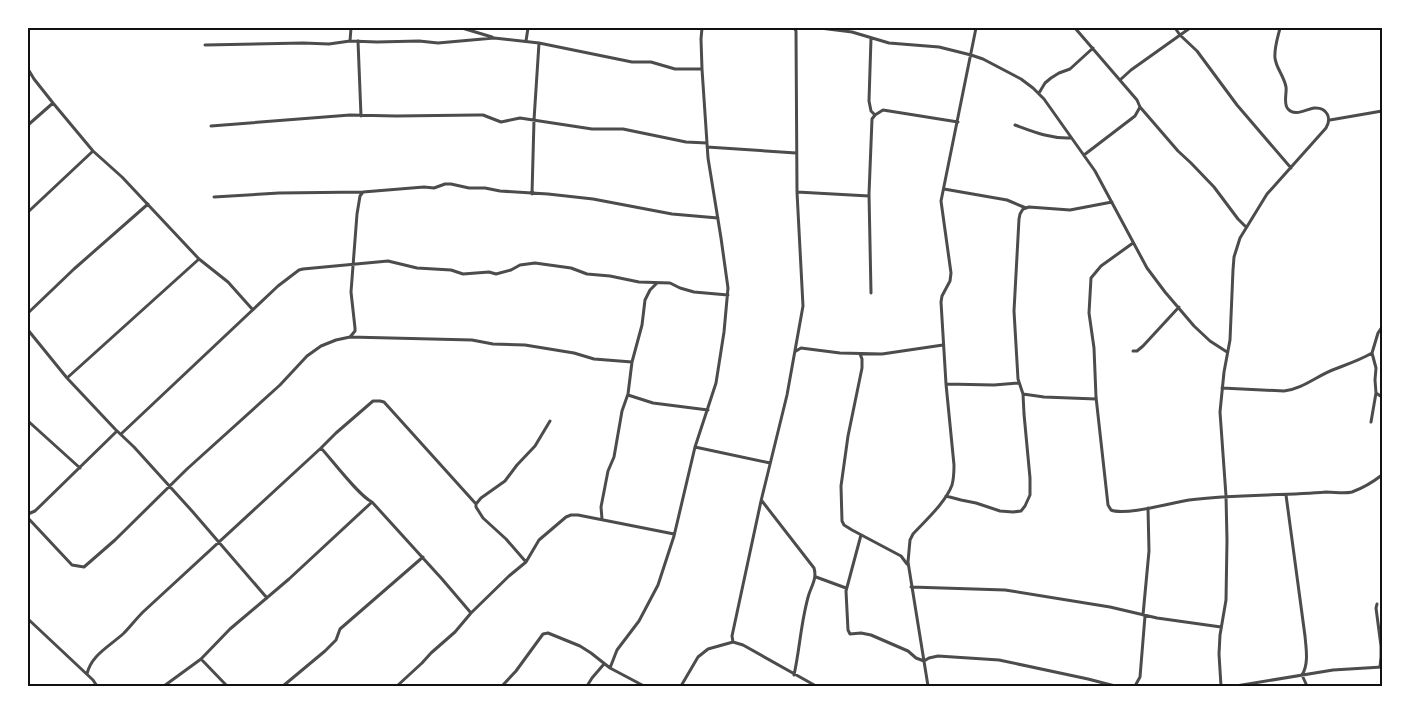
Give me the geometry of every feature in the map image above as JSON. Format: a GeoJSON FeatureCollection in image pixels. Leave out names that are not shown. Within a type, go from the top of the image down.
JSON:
{"type":"FeatureCollection","features":[{"type":"Feature","properties":{"kind":"street"},"geometry":{"type":"LineString","coordinates":[[350,41],[351,28]]}},
{"type":"Feature","properties":{"kind":"street"},"geometry":{"type":"LineString","coordinates":[[462,28],[494,38],[539,43],[632,62],[651,62],[675,69],[702,69]]}},
{"type":"Feature","properties":{"kind":"street"},"geometry":{"type":"LineString","coordinates":[[526,42],[528,28]]}},
{"type":"Feature","properties":{"kind":"street"},"geometry":{"type":"LineString","coordinates":[[610,668],[617,650],[638,621],[658,585],[674,534],[695,447],[716,383],[724,332],[728,288],[707,145],[702,69],[702,28]]}},
{"type":"Feature","properties":{"kind":"street"},"geometry":{"type":"LineString","coordinates":[[820,28],[852,32],[899,44],[939,47],[971,55],[1021,79],[1039,93],[1095,171],[1148,268],[1194,326],[1210,341],[1228,352]]}},
{"type":"Feature","properties":{"kind":"street"},"geometry":{"type":"LineString","coordinates":[[928,686],[911,587],[908,555],[910,540],[946,496],[952,485],[954,465],[946,384],[941,302],[951,274],[942,201],[976,28]]}},
{"type":"Feature","properties":{"kind":"street"},"geometry":{"type":"LineString","coordinates":[[1076,28],[1178,152],[1214,188],[1246,227]]}},
{"type":"Feature","properties":{"kind":"street"},"geometry":{"type":"LineString","coordinates":[[1175,28],[1180,36],[1197,51],[1237,105],[1291,168]]}},
{"type":"Feature","properties":{"kind":"street"},"geometry":{"type":"LineString","coordinates":[[1120,80],[1190,28]]}},
{"type":"Feature","properties":{"kind":"street"},"geometry":{"type":"LineString","coordinates":[[1221,686],[1219,654],[1226,600],[1226,496],[1220,412],[1230,340],[1234,257],[1240,238],[1267,194],[1326,128],[1330,120],[1328,114],[1320,109],[1313,108],[1292,112],[1288,109],[1286,104],[1286,86],[1275,60],[1280,28]]}},
{"type":"Feature","properties":{"kind":"street"},"geometry":{"type":"LineString","coordinates":[[733,642],[732,636],[787,395],[803,297],[797,192],[796,29]]}},
{"type":"Feature","properties":{"kind":"street"},"geometry":{"type":"LineString","coordinates":[[205,46],[303,42],[330,44],[350,41],[419,41],[438,44],[494,38]]}},
{"type":"Feature","properties":{"kind":"street"},"geometry":{"type":"LineString","coordinates":[[871,38],[869,101],[871,111],[875,115]]}},
{"type":"Feature","properties":{"kind":"street"},"geometry":{"type":"LineString","coordinates":[[358,41],[360,116]]}},
{"type":"Feature","properties":{"kind":"street"},"geometry":{"type":"LineString","coordinates":[[532,194],[539,43]]}},
{"type":"Feature","properties":{"kind":"street"},"geometry":{"type":"LineString","coordinates":[[1039,93],[1045,83],[1059,73],[1070,69],[1093,48]]}},
{"type":"Feature","properties":{"kind":"street"},"geometry":{"type":"LineString","coordinates":[[28,69],[53,103],[94,152],[122,177],[199,259],[228,282],[253,310]]}},
{"type":"Feature","properties":{"kind":"street"},"geometry":{"type":"LineString","coordinates":[[28,125],[53,103]]}},
{"type":"Feature","properties":{"kind":"street"},"geometry":{"type":"LineString","coordinates":[[1084,155],[1135,116],[1140,107]]}},
{"type":"Feature","properties":{"kind":"street"},"geometry":{"type":"LineString","coordinates":[[871,293],[869,196],[872,119],[882,110],[958,122]]}},
{"type":"Feature","properties":{"kind":"street"},"geometry":{"type":"LineString","coordinates":[[1330,120],[1382,111]]}},
{"type":"Feature","properties":{"kind":"street"},"geometry":{"type":"LineString","coordinates":[[211,126],[332,116],[483,115],[501,122],[520,118],[592,129],[623,128],[686,142],[796,153]]}},
{"type":"Feature","properties":{"kind":"street"},"geometry":{"type":"LineString","coordinates":[[1015,125],[1044,136],[1059,139],[1072,138]]}},
{"type":"Feature","properties":{"kind":"street"},"geometry":{"type":"LineString","coordinates":[[28,212],[94,152]]}},
{"type":"Feature","properties":{"kind":"street"},"geometry":{"type":"LineString","coordinates":[[214,197],[279,193],[363,192],[424,187],[434,188],[446,184],[469,188],[593,199],[672,214],[718,218]]}},
{"type":"Feature","properties":{"kind":"street"},"geometry":{"type":"LineString","coordinates":[[944,189],[1006,200],[1026,208],[1070,210],[1112,202]]}},
{"type":"Feature","properties":{"kind":"street"},"geometry":{"type":"LineString","coordinates":[[350,337],[355,331],[352,292],[357,214],[360,196],[363,192]]}},
{"type":"Feature","properties":{"kind":"street"},"geometry":{"type":"LineString","coordinates":[[797,192],[869,196]]}},
{"type":"Feature","properties":{"kind":"street"},"geometry":{"type":"LineString","coordinates":[[28,313],[74,269],[148,204]]}},
{"type":"Feature","properties":{"kind":"street"},"geometry":{"type":"LineString","coordinates":[[946,496],[1005,512],[1013,512],[1025,506],[1030,495],[1023,394],[1018,379],[1014,311],[1020,214],[1026,208]]}},
{"type":"Feature","properties":{"kind":"street"},"geometry":{"type":"LineString","coordinates":[[1133,243],[1101,266],[1091,278],[1089,313],[1094,348],[1096,399],[1109,508],[1120,512],[1226,496],[1348,493],[1368,485],[1382,476]]}},
{"type":"Feature","properties":{"kind":"street"},"geometry":{"type":"LineString","coordinates":[[67,378],[142,308],[199,259]]}},
{"type":"Feature","properties":{"kind":"street"},"geometry":{"type":"LineString","coordinates":[[28,514],[35,511],[70,475],[119,433],[278,286],[300,270],[388,261],[417,268],[451,270],[463,274],[489,272],[496,274],[511,270],[520,265],[535,263],[571,268],[587,274],[610,276],[639,282],[670,283],[694,292],[728,295]]}},
{"type":"Feature","properties":{"kind":"street"},"geometry":{"type":"LineString","coordinates":[[602,520],[601,507],[608,471],[614,457],[622,411],[628,394],[632,362],[642,325],[645,300],[650,290],[658,282]]}},
{"type":"Feature","properties":{"kind":"street"},"geometry":{"type":"LineString","coordinates":[[1133,351],[1138,351],[1144,346],[1178,307]]}},
{"type":"Feature","properties":{"kind":"street"},"geometry":{"type":"LineString","coordinates":[[1371,422],[1376,393],[1374,380],[1376,368],[1372,354],[1378,333],[1382,327]]}},
{"type":"Feature","properties":{"kind":"street"},"geometry":{"type":"LineString","coordinates":[[28,330],[67,378],[171,487],[267,598]]}},
{"type":"Feature","properties":{"kind":"street"},"geometry":{"type":"LineString","coordinates":[[28,518],[72,565],[82,567],[115,540],[280,385],[307,356],[321,346],[336,340],[350,337],[472,340],[574,353],[594,360],[632,362]]}},
{"type":"Feature","properties":{"kind":"street"},"geometry":{"type":"LineString","coordinates":[[797,342],[802,348]]}},
{"type":"Feature","properties":{"kind":"street"},"geometry":{"type":"LineString","coordinates":[[795,351],[802,348],[860,354],[882,354],[944,345]]}},
{"type":"Feature","properties":{"kind":"street"},"geometry":{"type":"LineString","coordinates":[[860,354],[862,364],[841,486],[841,517],[844,525],[901,556],[908,566]]}},
{"type":"Feature","properties":{"kind":"street"},"geometry":{"type":"LineString","coordinates":[[1222,388],[1292,390],[1334,369],[1372,354]]}},
{"type":"Feature","properties":{"kind":"street"},"geometry":{"type":"LineString","coordinates":[[946,384],[994,385],[1020,383]]}},
{"type":"Feature","properties":{"kind":"street"},"geometry":{"type":"LineString","coordinates":[[1376,393],[1382,397]]}},
{"type":"Feature","properties":{"kind":"street"},"geometry":{"type":"LineString","coordinates":[[628,394],[653,403],[708,410]]}},
{"type":"Feature","properties":{"kind":"street"},"geometry":{"type":"LineString","coordinates":[[1023,394],[1044,397],[1096,399]]}},
{"type":"Feature","properties":{"kind":"street"},"geometry":{"type":"LineString","coordinates":[[87,674],[88,667],[93,659],[124,633],[142,612],[373,401],[384,402],[476,504],[483,518],[506,539],[526,562]]}},
{"type":"Feature","properties":{"kind":"street"},"geometry":{"type":"LineString","coordinates":[[28,421],[80,468]]}},
{"type":"Feature","properties":{"kind":"street"},"geometry":{"type":"LineString","coordinates":[[476,504],[481,498],[505,481],[535,446],[550,421]]}},
{"type":"Feature","properties":{"kind":"street"},"geometry":{"type":"LineString","coordinates":[[695,447],[770,463]]}},
{"type":"Feature","properties":{"kind":"street"},"geometry":{"type":"LineString","coordinates":[[321,448],[357,489],[372,502],[423,557],[471,613]]}},
{"type":"Feature","properties":{"kind":"street"},"geometry":{"type":"LineString","coordinates":[[1286,495],[1305,636],[1306,655],[1302,675],[1307,686]]}},
{"type":"Feature","properties":{"kind":"street"},"geometry":{"type":"LineString","coordinates":[[762,501],[814,568],[816,577],[805,610],[794,675]]}},
{"type":"Feature","properties":{"kind":"street"},"geometry":{"type":"LineString","coordinates":[[164,686],[201,659],[230,629],[267,598],[372,502]]}},
{"type":"Feature","properties":{"kind":"street"},"geometry":{"type":"LineString","coordinates":[[1134,686],[1140,677],[1148,551],[1148,508]]}},
{"type":"Feature","properties":{"kind":"street"},"geometry":{"type":"LineString","coordinates":[[397,686],[455,632],[471,613],[509,576],[526,562],[539,540],[566,517],[578,515],[674,534]]}},
{"type":"Feature","properties":{"kind":"street"},"geometry":{"type":"LineString","coordinates":[[861,535],[846,588],[845,603],[848,632],[850,634],[861,633],[871,635],[908,651],[916,658],[924,661]]}},
{"type":"Feature","properties":{"kind":"street"},"geometry":{"type":"LineString","coordinates":[[901,556],[908,555]]}},
{"type":"Feature","properties":{"kind":"street"},"geometry":{"type":"LineString","coordinates":[[283,686],[325,652],[336,640],[340,629],[423,557]]}},
{"type":"Feature","properties":{"kind":"street"},"geometry":{"type":"LineString","coordinates":[[816,577],[846,588]]}},
{"type":"Feature","properties":{"kind":"street"},"geometry":{"type":"LineString","coordinates":[[911,587],[1005,590],[1110,607],[1144,616],[1221,627]]}},
{"type":"Feature","properties":{"kind":"street"},"geometry":{"type":"LineString","coordinates":[[1236,686],[1333,670],[1381,667],[1377,604]]}},
{"type":"Feature","properties":{"kind":"street"},"geometry":{"type":"LineString","coordinates":[[28,619],[87,674],[97,686]]}},
{"type":"Feature","properties":{"kind":"street"},"geometry":{"type":"LineString","coordinates":[[502,686],[516,671],[543,634],[548,633],[591,653],[610,668],[644,686]]}},
{"type":"Feature","properties":{"kind":"street"},"geometry":{"type":"LineString","coordinates":[[681,686],[698,657],[708,650],[733,642],[750,649],[809,685],[816,686]]}},
{"type":"Feature","properties":{"kind":"street"},"geometry":{"type":"LineString","coordinates":[[924,661],[938,656],[999,660],[1088,678],[1115,686]]}},
{"type":"Feature","properties":{"kind":"street"},"geometry":{"type":"LineString","coordinates":[[201,659],[227,686]]}},
{"type":"Feature","properties":{"kind":"street"},"geometry":{"type":"LineString","coordinates":[[587,686],[604,664]]}},
{"type":"Feature","properties":{"kind":"street"},"geometry":{"type":"LineString","coordinates":[[632,686],[634,681]]}}]}
